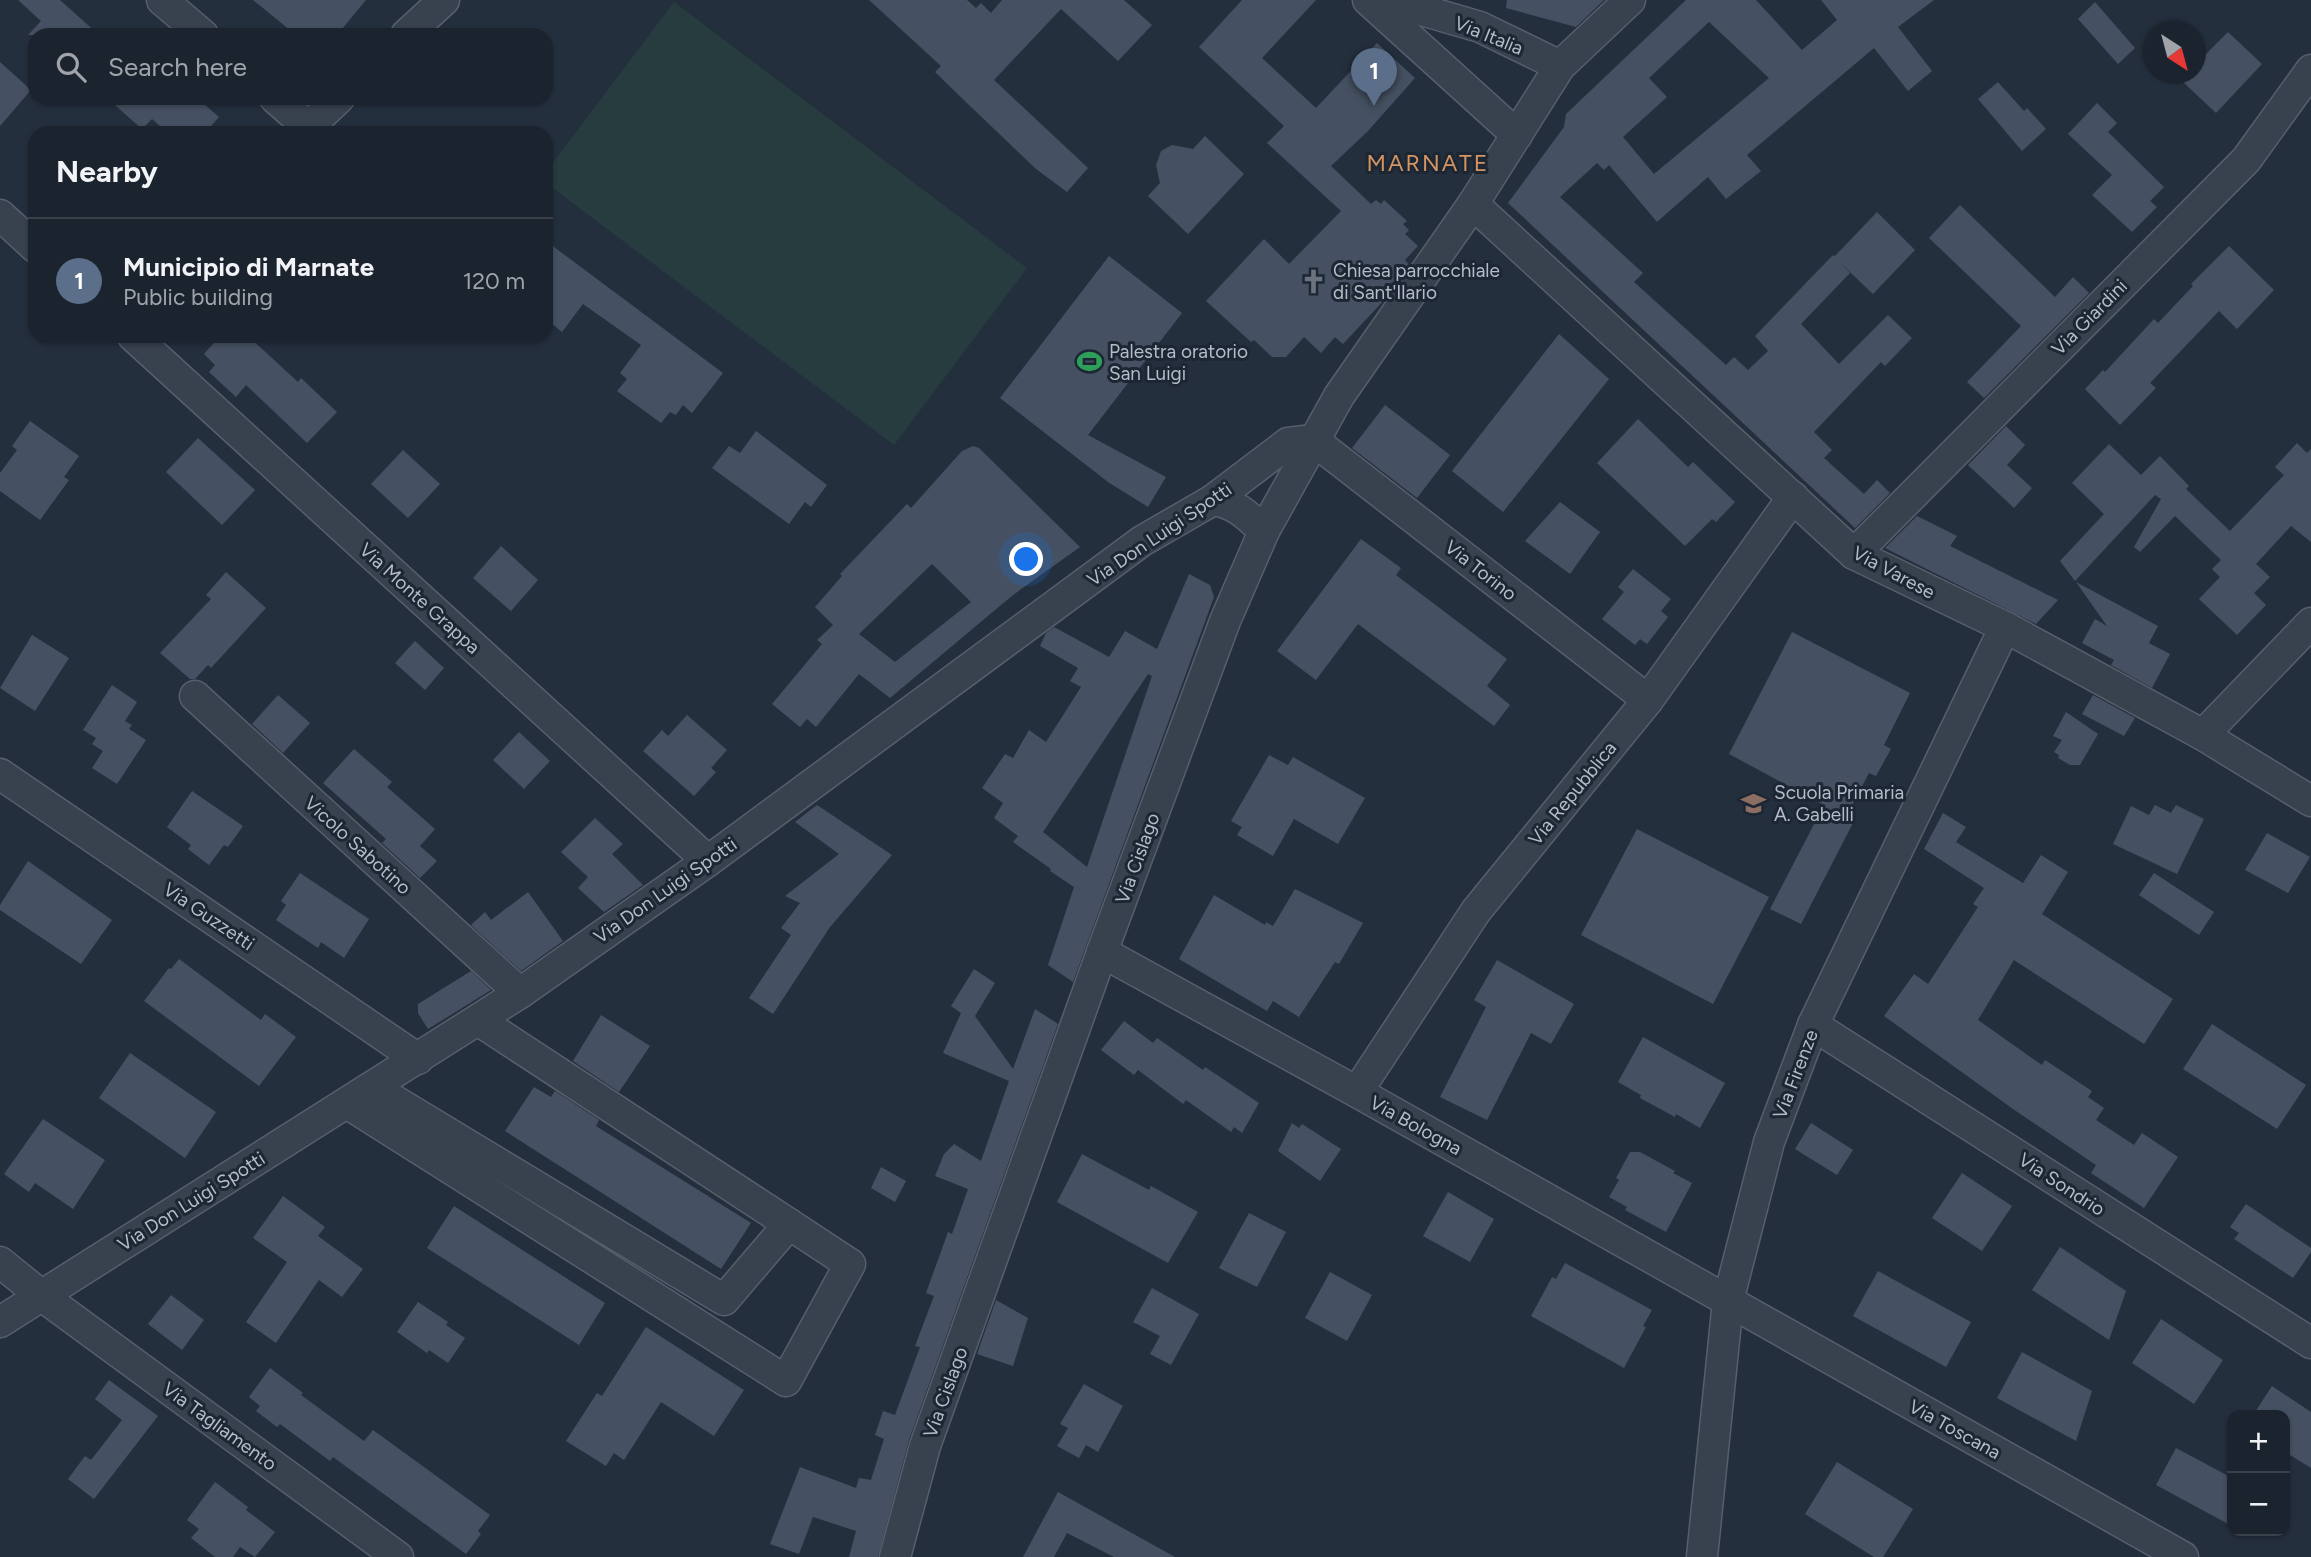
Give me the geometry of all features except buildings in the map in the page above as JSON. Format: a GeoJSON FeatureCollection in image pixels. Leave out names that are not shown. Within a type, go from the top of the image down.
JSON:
{"type":"FeatureCollection","features":[{"type":"Feature","properties":{"kind":"street"},"geometry":{"type":"LineString","coordinates":[[162,0],[194,28]]}},
{"type":"Feature","properties":{"kind":"street"},"geometry":{"type":"LineString","coordinates":[[414,28],[444,0]]}},
{"type":"Feature","properties":{"kind":"street"},"geometry":{"type":"LineString","coordinates":[[1368,0],[1517,135]]}},
{"type":"Feature","properties":{"kind":"street","name":"Via Italia"},"geometry":{"type":"LineString","coordinates":[[1375,0],[1424,10],[1480,27],[1560,66]]}},
{"type":"Feature","properties":{"kind":"street","name":"Via Cislago"},"geometry":{"type":"LineString","coordinates":[[895,1557],[925,1446],[1102,952],[1233,601],[1264,531],[1339,396],[1474,204],[1560,66],[1630,0]]}},
{"type":"Feature","properties":{"kind":"street"},"geometry":{"type":"LineString","coordinates":[[1437,62],[1448,36],[1455,27],[1468,24]]}},
{"type":"Feature","properties":{"kind":"street","name":"Via Giardini"},"geometry":{"type":"LineString","coordinates":[[1854,554],[2246,160],[2311,70]]}},
{"type":"Feature","properties":{"kind":"street"},"geometry":{"type":"LineString","coordinates":[[282,105],[301,126]]}},
{"type":"Feature","properties":{"kind":"street"},"geometry":{"type":"LineString","coordinates":[[309,126],[332,105]]}},
{"type":"Feature","properties":{"kind":"street","name":"Via Varese"},"geometry":{"type":"LineString","coordinates":[[1474,204],[1854,554],[2005,627],[2203,735],[2311,801]]}},
{"type":"Feature","properties":{"kind":"street"},"geometry":{"type":"LineString","coordinates":[[0,215],[28,241]]}},
{"type":"Feature","properties":{"kind":"street","name":"Via Monte Grappa"},"geometry":{"type":"LineString","coordinates":[[141,343],[708,860]]}},
{"type":"Feature","properties":{"kind":"street","name":"Via Don Luigi Spotti"},"geometry":{"type":"LineString","coordinates":[[0,1322],[520,993],[708,860],[1142,541],[1213,500],[1288,443],[1313,440]]}},
{"type":"Feature","properties":{"kind":"street","name":"Via Torino"},"geometry":{"type":"LineString","coordinates":[[1313,440],[1648,700]]}},
{"type":"Feature","properties":{"kind":"street","name":"Via Repubblica"},"geometry":{"type":"LineString","coordinates":[[1357,1092],[1476,911],[1648,700],[1793,497]]}},
{"type":"Feature","properties":{"kind":"street"},"geometry":{"type":"LineString","coordinates":[[1213,500],[1227,502],[1238,508],[1264,531]]}},
{"type":"Feature","properties":{"kind":"street"},"geometry":{"type":"LineString","coordinates":[[2203,735],[2311,623]]}},
{"type":"Feature","properties":{"kind":"street","name":"Via Firenze"},"geometry":{"type":"LineString","coordinates":[[1702,1557],[1728,1301],[1769,1142],[1813,1025],[2005,627]]}},
{"type":"Feature","properties":{"kind":"street","name":"Vicolo Sabotino"},"geometry":{"type":"LineString","coordinates":[[195,696],[520,993]]}},
{"type":"Feature","properties":{"kind":"street","name":"Via Guzzetti"},"geometry":{"type":"LineString","coordinates":[[0,774],[418,1059]]}},
{"type":"Feature","properties":{"kind":"street","name":"Via Bologna"},"geometry":{"type":"LineString","coordinates":[[1102,952],[1728,1301]]}},
{"type":"Feature","properties":{"kind":"street"},"geometry":{"type":"LineString","coordinates":[[360,1095],[786,1381],[850,1264],[478,1020]]}},
{"type":"Feature","properties":{"kind":"street","name":"Via Sondrio"},"geometry":{"type":"LineString","coordinates":[[1813,1025],[2311,1343]]}},
{"type":"Feature","properties":{"kind":"street"},"geometry":{"type":"LineString","coordinates":[[360,1095],[724,1300],[789,1224]]}},
{"type":"Feature","properties":{"kind":"street","name":"Via Tagliamento"},"geometry":{"type":"LineString","coordinates":[[0,1262],[42,1296],[398,1557]]}},
{"type":"Feature","properties":{"kind":"street","name":"Via Toscana"},"geometry":{"type":"LineString","coordinates":[[1728,1301],[2183,1557]]}},
{"type":"Feature","properties":{"kind":"green space"},"geometry":{"type":"Polygon","coordinates":[[[674,2],[1027,268],[894,445],[553,188],[553,163],[674,2]]]}},
{"type":"Feature","properties":{"kind":"place","name":"Municipio di Marnate"},"geometry":{"type":"Point","coordinates":[1374,106]}},
{"type":"Feature","properties":{"kind":"place","name":"Chiesa parrocchiale di Sant'Ilario"},"geometry":{"type":"Point","coordinates":[1313,281]}},
{"type":"Feature","properties":{"kind":"place","name":"Palestra oratorio San Luigi"},"geometry":{"type":"Point","coordinates":[1089,362]}},
{"type":"Feature","properties":{"kind":"place","name":"Scuola Primaria A. Gabelli"},"geometry":{"type":"Point","coordinates":[1754,803]}},
{"type":"Feature","properties":{"kind":"district","name":"MARNATE"},"geometry":{"type":"Point","coordinates":[1428,163]}}]}
